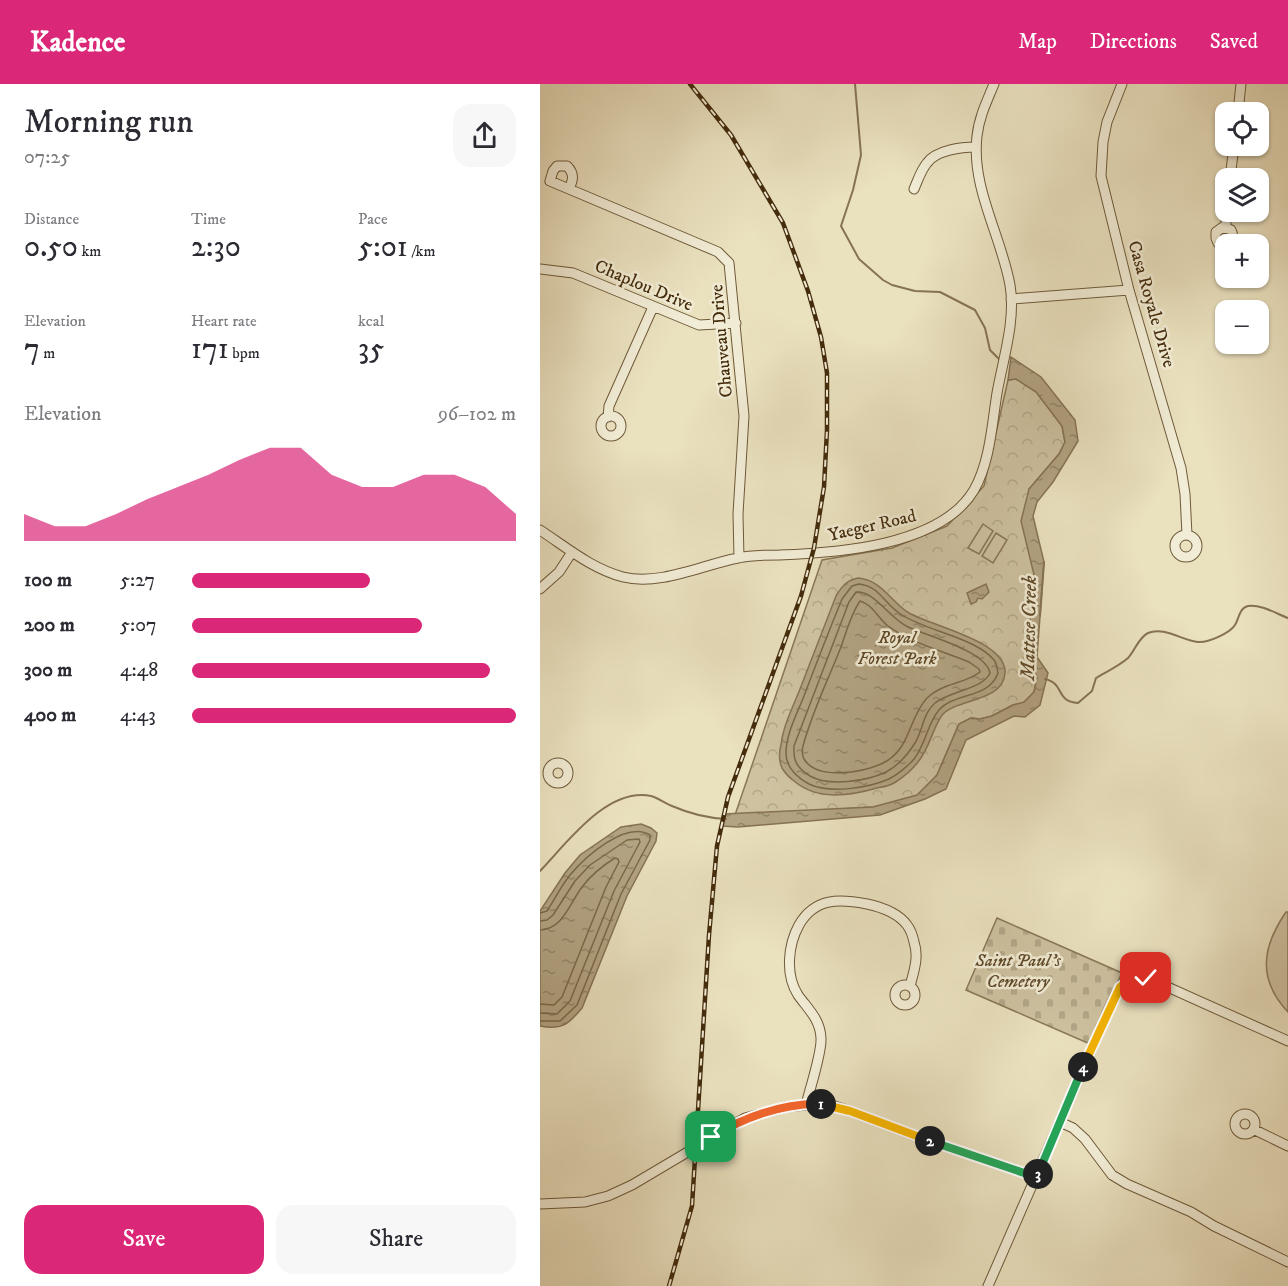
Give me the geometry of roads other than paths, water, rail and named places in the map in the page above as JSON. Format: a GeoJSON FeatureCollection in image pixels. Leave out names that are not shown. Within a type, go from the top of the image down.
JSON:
{"type":"FeatureCollection","features":[{"type":"Feature","properties":{"kind":"street","name":"Yaeger Road"},"geometry":{"type":"LineString","coordinates":[[540,530],[572,552],[611,573],[624,578],[641,579],[661,577],[739,558],[850,549],[908,536],[940,523],[955,512],[967,500],[981,473],[1001,374],[1011,298],[1006,268],[982,190],[977,164],[976,147],[980,119],[994,84]]}},
{"type":"Feature","properties":{"kind":"street","name":"Casa Royale Drive"},"geometry":{"type":"LineString","coordinates":[[1122,84],[1107,122],[1101,176],[1129,290],[1181,468],[1187,535]]}},
{"type":"Feature","properties":{"kind":"street"},"geometry":{"type":"LineString","coordinates":[[1240,102],[1241,84]]}},
{"type":"Feature","properties":{"kind":"street"},"geometry":{"type":"LineString","coordinates":[[1240,102],[1248,84]]}},
{"type":"Feature","properties":{"kind":"street"},"geometry":{"type":"LineString","coordinates":[[914,189],[927,162],[933,157],[952,150],[976,147]]}},
{"type":"Feature","properties":{"kind":"street","name":"Chauveau Drive"},"geometry":{"type":"LineString","coordinates":[[569,189],[718,252],[729,263],[744,416],[738,514],[739,558]]}},
{"type":"Feature","properties":{"kind":"street"},"geometry":{"type":"LineString","coordinates":[[1226,222],[1226,227],[1232,234]]}},
{"type":"Feature","properties":{"kind":"street","name":"Chaplou Drive"},"geometry":{"type":"LineString","coordinates":[[540,269],[573,273],[699,325],[736,323]]}},
{"type":"Feature","properties":{"kind":"street"},"geometry":{"type":"LineString","coordinates":[[1011,298],[1129,290]]}},
{"type":"Feature","properties":{"kind":"street"},"geometry":{"type":"LineString","coordinates":[[608,417],[609,406],[653,307]]}},
{"type":"Feature","properties":{"kind":"street"},"geometry":{"type":"LineString","coordinates":[[540,589],[559,572],[572,552]]}},
{"type":"Feature","properties":{"kind":"street"},"geometry":{"type":"LineString","coordinates":[[540,764],[550,769]]}},
{"type":"Feature","properties":{"kind":"street"},"geometry":{"type":"LineString","coordinates":[[806,1105],[822,1040],[814,1014],[796,992],[792,983],[790,959],[795,934],[806,915],[828,901],[844,899],[878,907],[894,915],[907,925],[915,942],[917,959],[909,986]]}},
{"type":"Feature","properties":{"kind":"street"},"geometry":{"type":"LineString","coordinates":[[987,1286],[1117,992],[1124,983],[1132,978],[1141,977],[1152,980],[1288,1041]]}},
{"type":"Feature","properties":{"kind":"street"},"geometry":{"type":"LineString","coordinates":[[540,1204],[585,1202],[608,1196],[632,1185],[746,1118],[770,1110],[806,1105],[828,1104],[839,1107],[932,1142],[1036,1177]]}},
{"type":"Feature","properties":{"kind":"street"},"geometry":{"type":"LineString","coordinates":[[1060,1122],[1073,1128],[1085,1139],[1103,1165],[1120,1180],[1191,1212],[1214,1226],[1288,1262]]}},
{"type":"Feature","properties":{"kind":"street"},"geometry":{"type":"LineString","coordinates":[[1255,1130],[1288,1146]]}},
{"type":"Feature","properties":{"kind":"water"},"geometry":{"type":"Polygon","coordinates":[[[1011,357],[1041,377],[1075,420],[1078,441],[1053,482],[1037,502],[1033,516],[1044,562],[1037,657],[1048,673],[1040,705],[1025,717],[1014,716],[966,740],[946,789],[925,799],[880,815],[738,827],[722,826],[724,814],[873,807],[917,795],[937,775],[959,724],[971,718],[980,719],[992,716],[1024,702],[1034,692],[1037,678],[1033,667],[1028,632],[1036,583],[1021,521],[1029,489],[1059,454],[1065,442],[1062,426],[1036,392],[1016,379],[1008,380],[1011,357]]]}},
{"type":"Feature","properties":{"kind":"water"},"geometry":{"type":"Polygon","coordinates":[[[858,578],[880,587],[909,613],[981,643],[994,652],[1002,662],[1005,673],[997,689],[943,714],[922,756],[907,774],[897,781],[888,786],[845,795],[823,794],[803,787],[783,770],[780,748],[789,717],[836,596],[845,584],[858,578]]]}},
{"type":"Feature","properties":{"kind":"water"},"geometry":{"type":"Polygon","coordinates":[[[986,584],[989,592],[982,599],[978,598],[971,604],[967,593],[986,584]]]}},
{"type":"Feature","properties":{"kind":"water"},"geometry":{"type":"Polygon","coordinates":[[[641,824],[657,833],[656,841],[627,896],[582,1008],[573,1019],[564,1025],[540,1026],[540,911],[580,855],[621,827],[641,824]]]}},
{"type":"Feature","properties":{"kind":"waterway","name":"Mattese Creek"},"geometry":{"type":"LineString","coordinates":[[855,84],[861,155],[841,226],[859,259],[883,280],[892,285],[915,291],[940,292],[975,310],[985,328],[990,350],[1001,361]]}},
{"type":"Feature","properties":{"kind":"waterway","name":"Mattese Creek"},"geometry":{"type":"LineString","coordinates":[[1040,616],[1044,562]]}},
{"type":"Feature","properties":{"kind":"waterway"},"geometry":{"type":"LineString","coordinates":[[1045,679],[1056,685],[1066,699],[1078,703],[1092,691],[1096,678],[1128,658],[1148,633],[1160,631],[1192,641],[1207,641],[1232,628],[1241,611],[1248,606],[1263,608],[1288,618]]}},
{"type":"Feature","properties":{"kind":"waterway","name":"Mattese Creek"},"geometry":{"type":"LineString","coordinates":[[540,871],[589,820],[604,808],[635,795],[651,796],[691,813],[726,819]]}},
{"type":"Feature","properties":{"kind":"railway"},"geometry":{"type":"LineString","coordinates":[[669,1286],[692,1206],[709,935],[717,846],[728,797],[801,596],[814,548],[824,487],[827,430],[827,373],[821,337],[808,291],[783,223],[731,135],[690,84]]}},
{"type":"Feature","properties":{"kind":"park label","name":"Royal Forest Park"},"geometry":{"type":"Point","coordinates":[897,647]}},
{"type":"Feature","properties":{"kind":"park label","name":"Saint Paul's Cemetery"},"geometry":{"type":"Point","coordinates":[1018,970]}}]}
